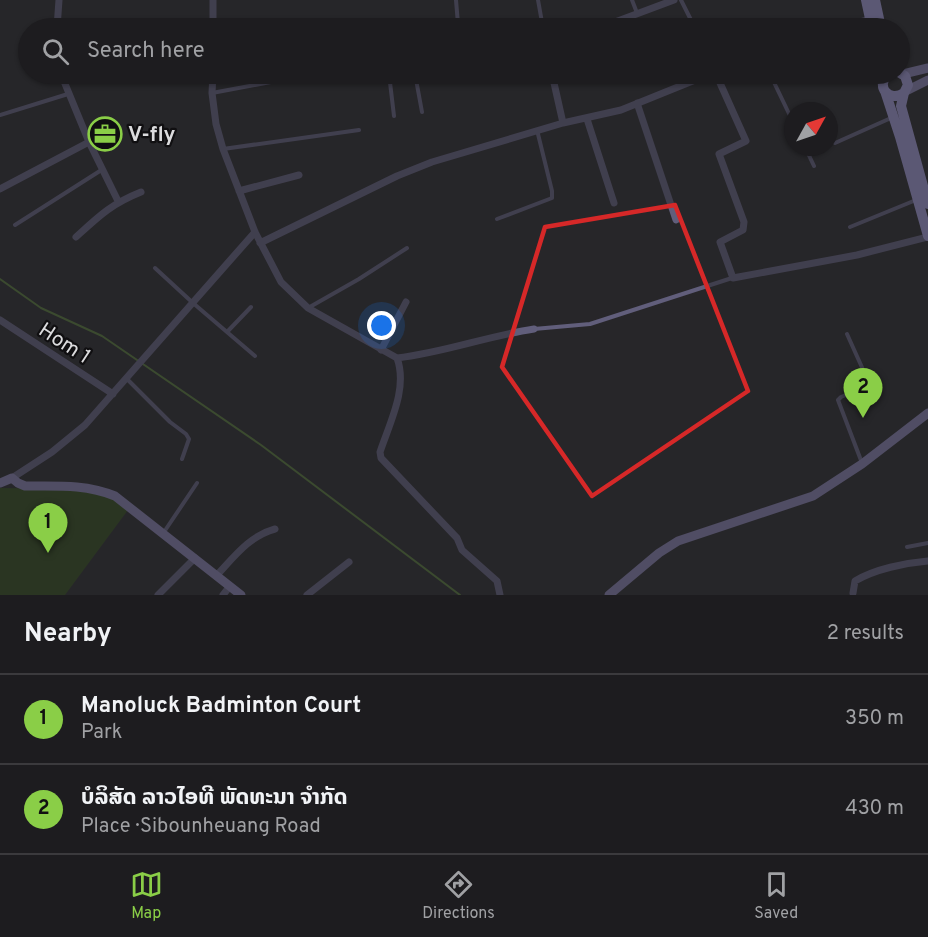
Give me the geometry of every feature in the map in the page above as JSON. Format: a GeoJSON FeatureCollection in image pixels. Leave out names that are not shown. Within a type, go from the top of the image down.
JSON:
{"type":"FeatureCollection","features":[{"type":"Feature","properties":{"kind":"main road"},"geometry":{"type":"LineString","coordinates":[[866,0],[870,18]]}},
{"type":"Feature","properties":{"kind":"main road"},"geometry":{"type":"LineString","coordinates":[[875,0],[879,18]]}},
{"type":"Feature","properties":{"kind":"main road"},"geometry":{"type":"LineString","coordinates":[[885,84],[923,202]]}},
{"type":"Feature","properties":{"kind":"main road"},"geometry":{"type":"LineString","coordinates":[[886,84],[893,97],[905,92]]}},
{"type":"Feature","properties":{"kind":"main road"},"geometry":{"type":"LineString","coordinates":[[907,84],[901,106],[923,202],[928,236]]}},
{"type":"Feature","properties":{"kind":"street"},"geometry":{"type":"LineString","coordinates":[[58,18],[59,0]]}},
{"type":"Feature","properties":{"kind":"street"},"geometry":{"type":"LineString","coordinates":[[213,0],[213,18]]}},
{"type":"Feature","properties":{"kind":"street"},"geometry":{"type":"LineString","coordinates":[[624,18],[674,0]]}},
{"type":"Feature","properties":{"kind":"street"},"geometry":{"type":"LineString","coordinates":[[910,71],[928,68]]}},
{"type":"Feature","properties":{"kind":"street"},"geometry":{"type":"LineString","coordinates":[[905,92],[928,80]]}},
{"type":"Feature","properties":{"kind":"street"},"geometry":{"type":"LineString","coordinates":[[64,84],[89,142],[118,201]]}},
{"type":"Feature","properties":{"kind":"street"},"geometry":{"type":"LineString","coordinates":[[212,84],[216,124],[223,149],[255,232],[281,282],[308,308],[397,358],[422,355],[484,338],[534,329]]}},
{"type":"Feature","properties":{"kind":"street"},"geometry":{"type":"LineString","coordinates":[[554,84],[563,123]]}},
{"type":"Feature","properties":{"kind":"street"},"geometry":{"type":"LineString","coordinates":[[260,243],[432,162],[537,130],[621,110],[685,84]]}},
{"type":"Feature","properties":{"kind":"street"},"geometry":{"type":"LineString","coordinates":[[721,84],[746,141],[719,154],[744,226],[743,230],[720,242],[733,278],[857,255],[928,236]]}},
{"type":"Feature","properties":{"kind":"street"},"geometry":{"type":"LineString","coordinates":[[637,103],[676,220]]}},
{"type":"Feature","properties":{"kind":"street"},"geometry":{"type":"LineString","coordinates":[[587,119],[614,203]]}},
{"type":"Feature","properties":{"kind":"street"},"geometry":{"type":"LineString","coordinates":[[0,189],[89,142]]}},
{"type":"Feature","properties":{"kind":"street"},"geometry":{"type":"LineString","coordinates":[[239,191],[299,175]]}},
{"type":"Feature","properties":{"kind":"street"},"geometry":{"type":"LineString","coordinates":[[76,237],[118,201],[141,192]]}},
{"type":"Feature","properties":{"kind":"street"},"geometry":{"type":"LineString","coordinates":[[0,483],[12,478],[52,452],[85,425],[255,232]]}},
{"type":"Feature","properties":{"kind":"street"},"geometry":{"type":"LineString","coordinates":[[381,350],[406,302]]}},
{"type":"Feature","properties":{"kind":"street","name":"Hom 1"},"geometry":{"type":"LineString","coordinates":[[0,320],[113,394]]}},
{"type":"Feature","properties":{"kind":"street"},"geometry":{"type":"LineString","coordinates":[[397,358],[401,369],[401,383],[380,452],[381,458],[457,538],[462,550],[495,578],[500,595]]}},
{"type":"Feature","properties":{"kind":"street"},"geometry":{"type":"LineString","coordinates":[[609,595],[650,560],[678,541],[813,496],[862,464],[928,413]]}},
{"type":"Feature","properties":{"kind":"street"},"geometry":{"type":"LineString","coordinates":[[12,478],[26,486],[78,486],[98,489],[116,496],[241,595]]}},
{"type":"Feature","properties":{"kind":"street"},"geometry":{"type":"LineString","coordinates":[[216,576],[249,541],[262,532],[275,529]]}},
{"type":"Feature","properties":{"kind":"street"},"geometry":{"type":"LineString","coordinates":[[158,595],[195,558]]}},
{"type":"Feature","properties":{"kind":"street"},"geometry":{"type":"LineString","coordinates":[[853,593],[855,581],[865,575],[914,562],[928,561]]}},
{"type":"Feature","properties":{"kind":"street"},"geometry":{"type":"LineString","coordinates":[[307,595],[349,562]]}},
{"type":"Feature","properties":{"kind":"street"},"geometry":{"type":"LineString","coordinates":[[223,595],[231,586]]}},
{"type":"Feature","properties":{"kind":"lane"},"geometry":{"type":"LineString","coordinates":[[456,0],[458,18]]}},
{"type":"Feature","properties":{"kind":"lane"},"geometry":{"type":"LineString","coordinates":[[538,0],[541,18]]}},
{"type":"Feature","properties":{"kind":"lane"},"geometry":{"type":"LineString","coordinates":[[632,0],[637,13]]}},
{"type":"Feature","properties":{"kind":"lane"},"geometry":{"type":"LineString","coordinates":[[681,0],[690,18]]}},
{"type":"Feature","properties":{"kind":"lane"},"geometry":{"type":"LineString","coordinates":[[212,93],[260,84]]}},
{"type":"Feature","properties":{"kind":"lane"},"geometry":{"type":"LineString","coordinates":[[389,84],[394,116]]}},
{"type":"Feature","properties":{"kind":"lane"},"geometry":{"type":"LineString","coordinates":[[417,84],[422,112]]}},
{"type":"Feature","properties":{"kind":"lane"},"geometry":{"type":"LineString","coordinates":[[775,84],[784,103]]}},
{"type":"Feature","properties":{"kind":"lane"},"geometry":{"type":"LineString","coordinates":[[0,115],[68,94]]}},
{"type":"Feature","properties":{"kind":"lane"},"geometry":{"type":"LineString","coordinates":[[838,142],[894,116]]}},
{"type":"Feature","properties":{"kind":"lane"},"geometry":{"type":"LineString","coordinates":[[223,149],[359,130]]}},
{"type":"Feature","properties":{"kind":"lane"},"geometry":{"type":"LineString","coordinates":[[497,219],[552,198],[537,130]]}},
{"type":"Feature","properties":{"kind":"lane"},"geometry":{"type":"LineString","coordinates":[[809,156],[814,166]]}},
{"type":"Feature","properties":{"kind":"lane"},"geometry":{"type":"LineString","coordinates":[[15,225],[103,169]]}},
{"type":"Feature","properties":{"kind":"lane"},"geometry":{"type":"LineString","coordinates":[[850,227],[923,202]]}},
{"type":"Feature","properties":{"kind":"lane"},"geometry":{"type":"LineString","coordinates":[[308,308],[407,248]]}},
{"type":"Feature","properties":{"kind":"lane"},"geometry":{"type":"LineString","coordinates":[[155,268],[255,356]]}},
{"type":"Feature","properties":{"kind":"lane"},"geometry":{"type":"LineString","coordinates":[[534,329],[590,324],[733,278]]}},
{"type":"Feature","properties":{"kind":"lane"},"geometry":{"type":"LineString","coordinates":[[227,332],[251,307]]}},
{"type":"Feature","properties":{"kind":"lane"},"geometry":{"type":"LineString","coordinates":[[847,334],[869,383],[868,386],[838,400],[862,464]]}},
{"type":"Feature","properties":{"kind":"lane"},"geometry":{"type":"LineString","coordinates":[[129,376],[170,422],[186,434],[189,439],[182,459]]}},
{"type":"Feature","properties":{"kind":"lane"},"geometry":{"type":"LineString","coordinates":[[164,533],[197,483]]}},
{"type":"Feature","properties":{"kind":"lane"},"geometry":{"type":"LineString","coordinates":[[907,547],[928,543]]}},
{"type":"Feature","properties":{"kind":"highlighted area"},"geometry":{"type":"Polygon","coordinates":[[[675,205],[748,391],[592,496],[502,367],[545,227],[675,205]]]}},
{"type":"Feature","properties":{"kind":"green space"},"geometry":{"type":"Polygon","coordinates":[[[0,488],[79,489],[113,498],[128,510],[65,595],[0,595],[0,488]]]}},
{"type":"Feature","properties":{"kind":"waterway"},"geometry":{"type":"LineString","coordinates":[[0,279],[41,308],[102,336],[261,445],[460,595]]}},
{"type":"Feature","properties":{"kind":"place","name":"V-fly"},"geometry":{"type":"Point","coordinates":[105,134]}},
{"type":"Feature","properties":{"kind":"place","name":"ບໍລິສັດ ລາວໄອທີ ພັດທະນາ ຈຳກັດ"},"geometry":{"type":"Point","coordinates":[863,418]}},
{"type":"Feature","properties":{"kind":"place","name":"Manoluck Badminton Court"},"geometry":{"type":"Point","coordinates":[48,553]}}]}
